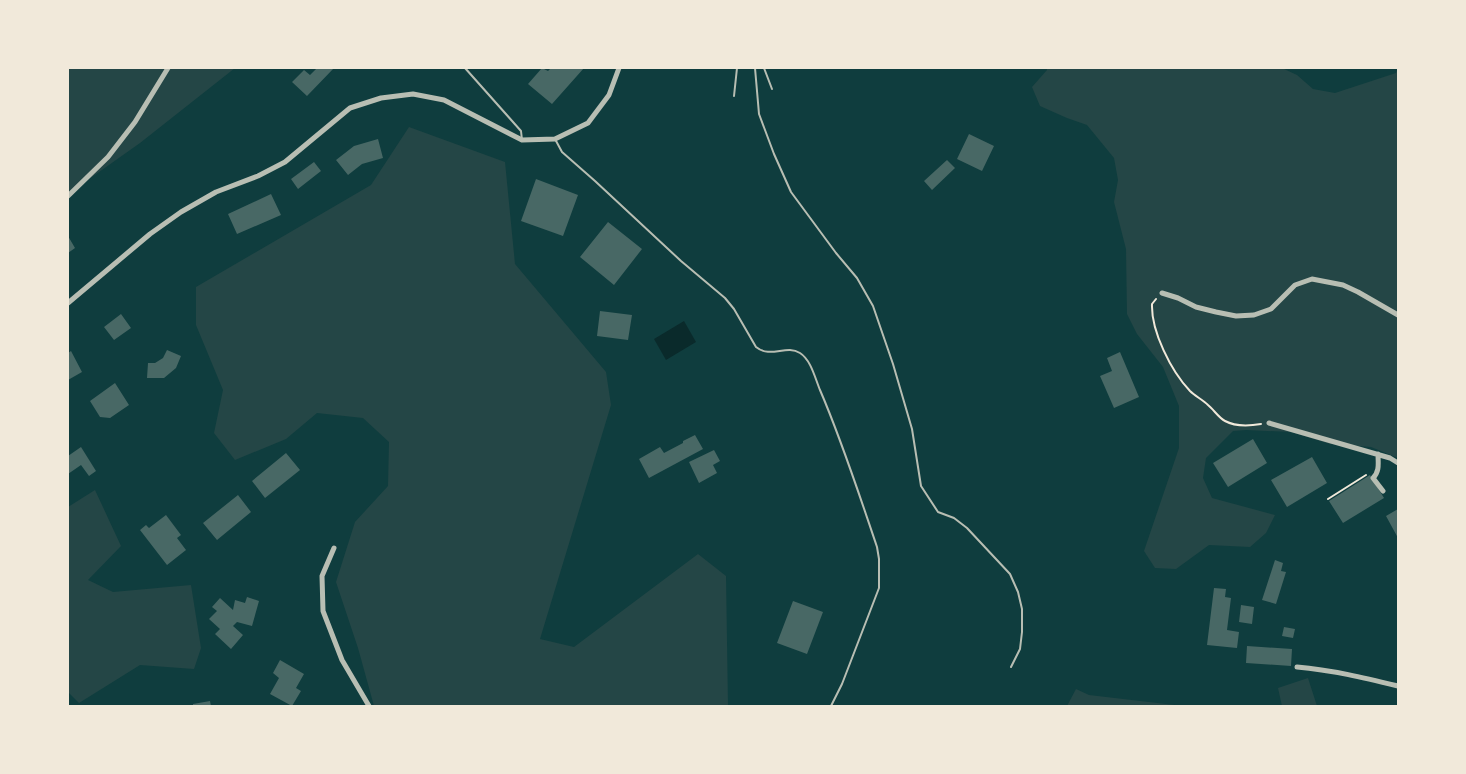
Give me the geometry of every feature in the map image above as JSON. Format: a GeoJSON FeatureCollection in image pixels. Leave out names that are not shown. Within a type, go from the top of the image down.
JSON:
{"type":"FeatureCollection","features":[{"type":"Feature","properties":{"kind":"street"},"geometry":{"type":"LineString","coordinates":[[68,196],[108,157],[135,122],[168,68]]}},
{"type":"Feature","properties":{"kind":"street"},"geometry":{"type":"LineString","coordinates":[[68,303],[150,234],[181,212],[216,192],[258,176],[285,162],[350,108],[381,98],[413,94],[444,100],[522,140],[555,139],[588,123],[609,95],[619,68]]}},
{"type":"Feature","properties":{"kind":"street"},"geometry":{"type":"LineString","coordinates":[[1162,293],[1178,297],[1196,307],[1216,312],[1236,316],[1254,315],[1271,309],[1295,285],[1312,279],[1343,285],[1398,315]]}},
{"type":"Feature","properties":{"kind":"street"},"geometry":{"type":"LineString","coordinates":[[1269,423],[1378,454],[1398,463]]}},
{"type":"Feature","properties":{"kind":"street"},"geometry":{"type":"LineString","coordinates":[[1378,454],[1379,469],[1373,478],[1383,491]]}},
{"type":"Feature","properties":{"kind":"street"},"geometry":{"type":"LineString","coordinates":[[334,548],[322,576],[323,611],[342,660],[369,706]]}},
{"type":"Feature","properties":{"kind":"street"},"geometry":{"type":"LineString","coordinates":[[1297,667],[1322,669],[1398,686]]}},
{"type":"Feature","properties":{"kind":"lane"},"geometry":{"type":"LineString","coordinates":[[465,68],[521,131],[522,140]]}},
{"type":"Feature","properties":{"kind":"lane"},"geometry":{"type":"LineString","coordinates":[[734,96],[737,68]]}},
{"type":"Feature","properties":{"kind":"lane"},"geometry":{"type":"LineString","coordinates":[[755,68],[759,114],[791,192],[857,278],[873,306],[912,429],[921,486],[938,512],[954,518],[967,528],[1010,574],[1018,592],[1022,632],[1020,649],[1011,667]]}},
{"type":"Feature","properties":{"kind":"lane"},"geometry":{"type":"LineString","coordinates":[[764,68],[772,88]]}},
{"type":"Feature","properties":{"kind":"lane"},"geometry":{"type":"LineString","coordinates":[[555,139],[562,152],[681,261],[726,297],[756,347],[768,353],[793,350],[806,358],[831,416],[877,547],[879,559],[879,588],[842,684],[831,706]]}},
{"type":"Feature","properties":{"kind":"path"},"geometry":{"type":"LineString","coordinates":[[1162,293],[1152,303],[1152,314],[1157,332],[1177,373],[1190,392],[1210,406],[1224,421],[1245,427],[1269,423]]}},
{"type":"Feature","properties":{"kind":"path"},"geometry":{"type":"LineString","coordinates":[[1328,499],[1367,475]]}},
{"type":"Feature","properties":{"kind":"shaded area"},"geometry":{"type":"Polygon","coordinates":[[[68,68],[235,68],[140,143],[68,194],[68,68]]]}},
{"type":"Feature","properties":{"kind":"shaded area"},"geometry":{"type":"Polygon","coordinates":[[[1047,68],[1282,68],[1297,75],[1313,89],[1335,93],[1396,73],[1398,68],[1398,458],[1371,447],[1330,444],[1291,432],[1233,431],[1206,458],[1203,478],[1212,498],[1275,515],[1266,533],[1250,547],[1209,545],[1176,569],[1155,568],[1144,551],[1179,448],[1179,406],[1163,367],[1137,334],[1127,314],[1126,249],[1114,202],[1118,180],[1114,158],[1087,125],[1040,106],[1032,87],[1047,68]]]}},
{"type":"Feature","properties":{"kind":"shaded area"},"geometry":{"type":"Polygon","coordinates":[[[409,127],[505,162],[515,264],[606,372],[611,405],[540,639],[574,647],[698,554],[726,576],[728,706],[374,706],[336,582],[355,522],[388,486],[389,442],[363,418],[317,413],[286,439],[235,460],[214,433],[223,390],[196,325],[196,287],[371,185],[409,127]]]}},
{"type":"Feature","properties":{"kind":"shaded area"},"geometry":{"type":"Polygon","coordinates":[[[684,321],[696,342],[666,360],[654,339],[684,321]]]}},
{"type":"Feature","properties":{"kind":"shaded area"},"geometry":{"type":"Polygon","coordinates":[[[95,490],[121,546],[88,580],[113,592],[191,585],[201,648],[194,669],[140,665],[79,703],[68,692],[68,507],[95,490]]]}},
{"type":"Feature","properties":{"kind":"shaded area"},"geometry":{"type":"Polygon","coordinates":[[[1308,678],[1317,706],[1282,706],[1278,688],[1308,678]]]}},
{"type":"Feature","properties":{"kind":"shaded area"},"geometry":{"type":"Polygon","coordinates":[[[1076,689],[1089,695],[1183,706],[1067,706],[1076,689]]]}},
{"type":"Feature","properties":{"kind":"building"},"geometry":{"type":"Polygon","coordinates":[[[317,68],[334,68],[307,96],[292,82],[304,70],[310,75],[317,68]]]}},
{"type":"Feature","properties":{"kind":"building"},"geometry":{"type":"Polygon","coordinates":[[[542,68],[548,71],[551,68],[584,68],[552,104],[528,84],[542,68]]]}},
{"type":"Feature","properties":{"kind":"building"},"geometry":{"type":"Polygon","coordinates":[[[969,134],[994,146],[982,171],[957,159],[969,134]]]}},
{"type":"Feature","properties":{"kind":"building"},"geometry":{"type":"Polygon","coordinates":[[[378,139],[383,158],[362,164],[348,175],[336,160],[354,146],[378,139]]]}},
{"type":"Feature","properties":{"kind":"building"},"geometry":{"type":"Polygon","coordinates":[[[947,160],[955,168],[932,190],[924,181],[947,160]]]}},
{"type":"Feature","properties":{"kind":"building"},"geometry":{"type":"Polygon","coordinates":[[[314,162],[321,171],[298,189],[291,179],[314,162]]]}},
{"type":"Feature","properties":{"kind":"building"},"geometry":{"type":"Polygon","coordinates":[[[536,179],[578,195],[563,236],[521,221],[536,179]]]}},
{"type":"Feature","properties":{"kind":"building"},"geometry":{"type":"Polygon","coordinates":[[[271,194],[281,215],[237,234],[228,214],[271,194]]]}},
{"type":"Feature","properties":{"kind":"building"},"geometry":{"type":"Polygon","coordinates":[[[608,222],[642,249],[614,285],[580,257],[608,222]]]}},
{"type":"Feature","properties":{"kind":"building"},"geometry":{"type":"Polygon","coordinates":[[[68,236],[75,248],[68,253],[68,236]]]}},
{"type":"Feature","properties":{"kind":"building"},"geometry":{"type":"Polygon","coordinates":[[[600,311],[632,315],[628,340],[597,336],[600,311]]]}},
{"type":"Feature","properties":{"kind":"building"},"geometry":{"type":"Polygon","coordinates":[[[121,314],[131,328],[114,340],[104,327],[121,314]]]}},
{"type":"Feature","properties":{"kind":"building"},"geometry":{"type":"Polygon","coordinates":[[[167,350],[181,356],[176,368],[164,378],[147,378],[148,363],[155,363],[163,358],[167,350]]]}},
{"type":"Feature","properties":{"kind":"building"},"geometry":{"type":"Polygon","coordinates":[[[71,351],[82,372],[68,380],[68,353],[71,351]]]}},
{"type":"Feature","properties":{"kind":"building"},"geometry":{"type":"Polygon","coordinates":[[[1120,352],[1139,397],[1114,408],[1100,376],[1112,371],[1107,358],[1120,352]]]}},
{"type":"Feature","properties":{"kind":"building"},"geometry":{"type":"Polygon","coordinates":[[[115,383],[129,405],[110,418],[100,417],[90,401],[115,383]]]}},
{"type":"Feature","properties":{"kind":"building"},"geometry":{"type":"Polygon","coordinates":[[[695,435],[703,449],[649,478],[639,459],[660,447],[664,453],[695,435]]]}},
{"type":"Feature","properties":{"kind":"building"},"geometry":{"type":"Polygon","coordinates":[[[1253,439],[1267,463],[1228,487],[1213,463],[1253,439]]]}},
{"type":"Feature","properties":{"kind":"building"},"geometry":{"type":"Polygon","coordinates":[[[81,447],[96,471],[89,476],[81,465],[68,474],[68,456],[81,447]]]}},
{"type":"Feature","properties":{"kind":"building"},"geometry":{"type":"Polygon","coordinates":[[[714,450],[720,461],[713,465],[717,473],[699,483],[689,462],[714,450]]]}},
{"type":"Feature","properties":{"kind":"building"},"geometry":{"type":"Polygon","coordinates":[[[286,453],[300,470],[265,498],[252,481],[286,453]]]}},
{"type":"Feature","properties":{"kind":"building"},"geometry":{"type":"Polygon","coordinates":[[[1312,457],[1327,483],[1287,507],[1271,480],[1312,457]]]}},
{"type":"Feature","properties":{"kind":"building"},"geometry":{"type":"Polygon","coordinates":[[[1370,475],[1384,498],[1343,523],[1329,501],[1370,475]]]}},
{"type":"Feature","properties":{"kind":"building"},"geometry":{"type":"Polygon","coordinates":[[[238,495],[251,512],[217,540],[203,523],[238,495]]]}},
{"type":"Feature","properties":{"kind":"building"},"geometry":{"type":"Polygon","coordinates":[[[1398,509],[1398,538],[1386,516],[1398,509]]]}},
{"type":"Feature","properties":{"kind":"building"},"geometry":{"type":"Polygon","coordinates":[[[166,515],[181,535],[177,538],[186,550],[167,565],[140,530],[146,525],[149,528],[166,515]]]}},
{"type":"Feature","properties":{"kind":"building"},"geometry":{"type":"Polygon","coordinates":[[[1275,560],[1283,563],[1281,571],[1286,572],[1276,604],[1262,600],[1275,560]]]}},
{"type":"Feature","properties":{"kind":"building"},"geometry":{"type":"Polygon","coordinates":[[[1214,588],[1226,589],[1225,597],[1231,598],[1227,630],[1239,632],[1237,648],[1207,645],[1214,588]]]}},
{"type":"Feature","properties":{"kind":"building"},"geometry":{"type":"Polygon","coordinates":[[[247,597],[259,601],[252,626],[237,622],[233,626],[243,635],[231,649],[215,634],[220,629],[209,619],[217,611],[212,607],[220,598],[233,610],[235,600],[245,603],[247,597]]]}},
{"type":"Feature","properties":{"kind":"building"},"geometry":{"type":"Polygon","coordinates":[[[793,601],[823,612],[807,654],[777,643],[793,601]]]}},
{"type":"Feature","properties":{"kind":"building"},"geometry":{"type":"Polygon","coordinates":[[[1241,605],[1254,607],[1252,624],[1239,622],[1241,605]]]}},
{"type":"Feature","properties":{"kind":"building"},"geometry":{"type":"Polygon","coordinates":[[[1284,627],[1295,629],[1293,638],[1282,636],[1284,627]]]}},
{"type":"Feature","properties":{"kind":"building"},"geometry":{"type":"Polygon","coordinates":[[[1247,646],[1292,649],[1291,666],[1246,663],[1247,646]]]}},
{"type":"Feature","properties":{"kind":"building"},"geometry":{"type":"Polygon","coordinates":[[[280,660],[304,674],[296,688],[301,691],[292,706],[270,694],[279,678],[273,673],[280,660]]]}},
{"type":"Feature","properties":{"kind":"building"},"geometry":{"type":"Polygon","coordinates":[[[210,701],[211,706],[193,706],[193,704],[210,701]]]}}]}
